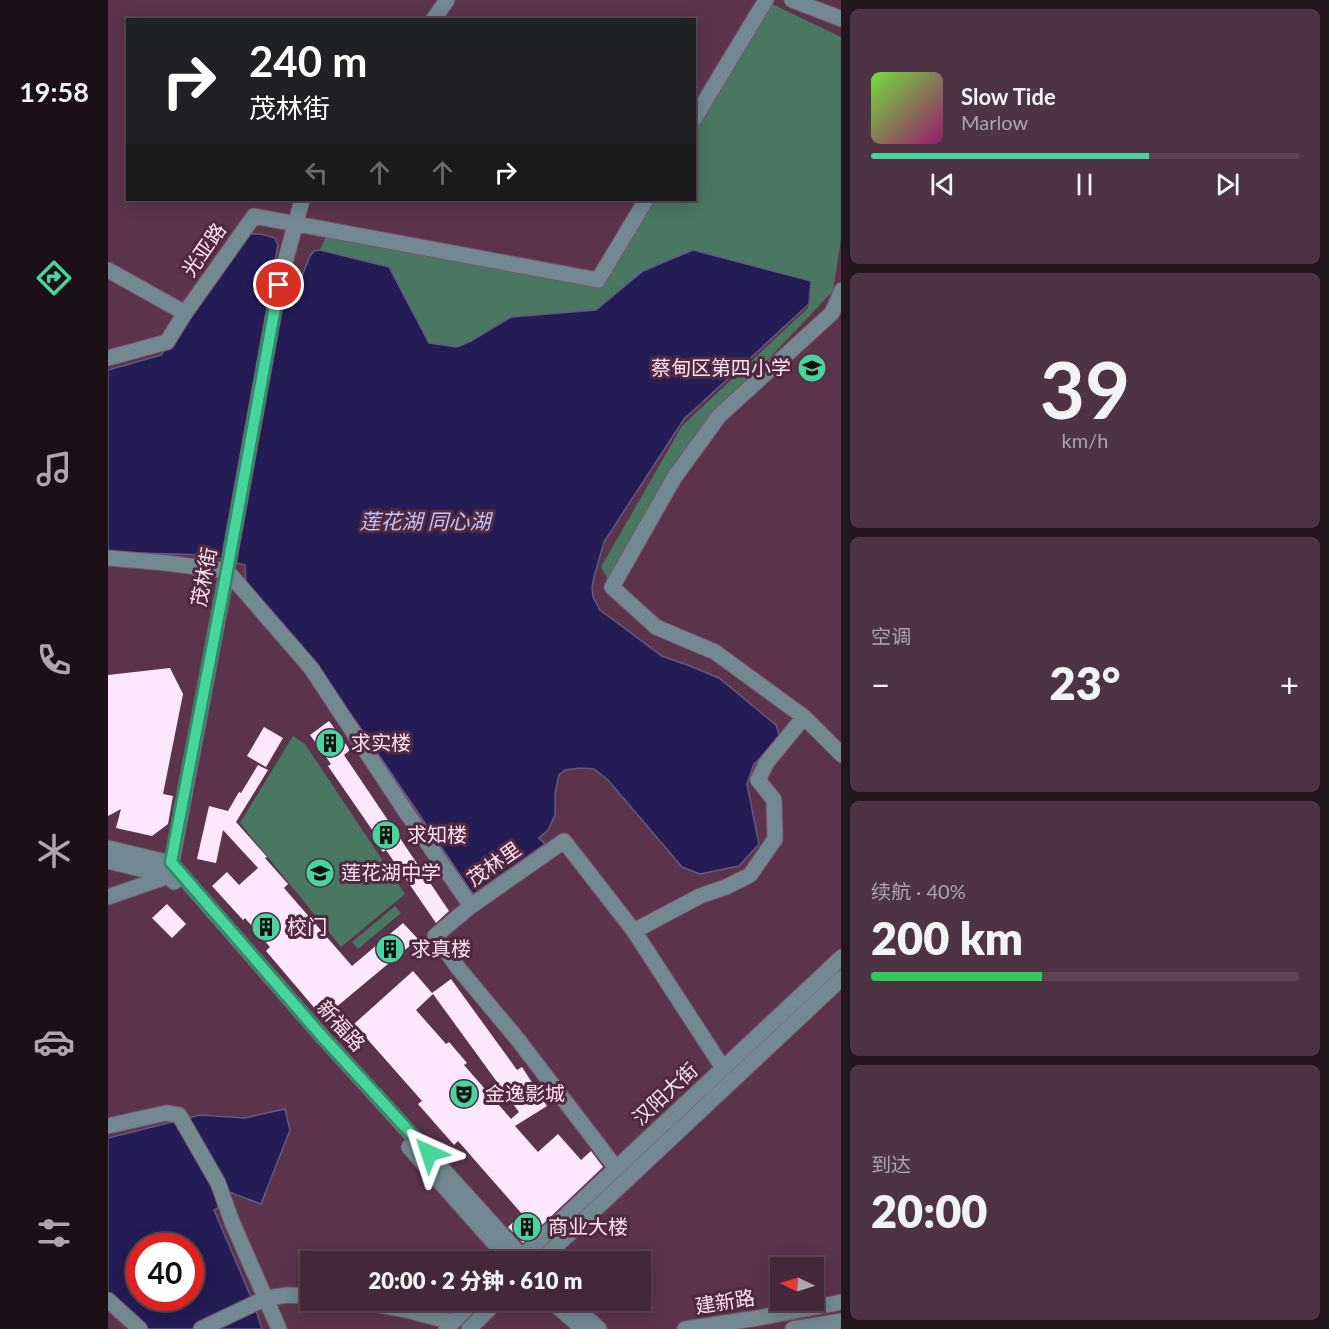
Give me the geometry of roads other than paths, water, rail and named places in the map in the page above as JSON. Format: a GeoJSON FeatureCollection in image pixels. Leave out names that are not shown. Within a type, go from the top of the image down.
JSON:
{"type":"FeatureCollection","features":[{"type":"Feature","properties":{"kind":"street"},"geometry":{"type":"LineString","coordinates":[[434,18],[447,0]]}},
{"type":"Feature","properties":{"kind":"street"},"geometry":{"type":"LineString","coordinates":[[442,18],[455,0]]}},
{"type":"Feature","properties":{"kind":"street"},"geometry":{"type":"LineString","coordinates":[[696,116],[766,0]]}},
{"type":"Feature","properties":{"kind":"street"},"geometry":{"type":"LineString","coordinates":[[792,0],[841,20]]}},
{"type":"Feature","properties":{"kind":"street","name":"茂林街"},"geometry":{"type":"LineString","coordinates":[[170,869],[279,285],[302,201]]}},
{"type":"Feature","properties":{"kind":"street","name":"茂林街"},"geometry":{"type":"LineString","coordinates":[[295,224],[313,201]]}},
{"type":"Feature","properties":{"kind":"street"},"geometry":{"type":"LineString","coordinates":[[295,224],[598,280],[645,201]]}},
{"type":"Feature","properties":{"kind":"street","name":"光亚路"},"geometry":{"type":"LineString","coordinates":[[108,358],[167,342],[254,216],[295,224]]}},
{"type":"Feature","properties":{"kind":"street"},"geometry":{"type":"LineString","coordinates":[[108,270],[185,313]]}},
{"type":"Feature","properties":{"kind":"street"},"geometry":{"type":"LineString","coordinates":[[841,292],[832,313],[719,416],[674,478],[612,587],[656,627],[715,652],[804,717],[841,754]]}},
{"type":"Feature","properties":{"kind":"street"},"geometry":{"type":"LineString","coordinates":[[108,558],[227,571],[311,668],[471,906]]}},
{"type":"Feature","properties":{"kind":"street"},"geometry":{"type":"LineString","coordinates":[[634,931],[700,896],[750,875],[775,839],[774,800],[758,780],[767,762],[804,717]]}},
{"type":"Feature","properties":{"kind":"street","name":"茂林里"},"geometry":{"type":"LineString","coordinates":[[616,1168],[435,936],[471,906],[564,841],[634,931],[723,1068]]}},
{"type":"Feature","properties":{"kind":"street"},"geometry":{"type":"LineString","coordinates":[[108,848],[170,869]]}},
{"type":"Feature","properties":{"kind":"street"},"geometry":{"type":"LineString","coordinates":[[108,861],[170,869]]}},
{"type":"Feature","properties":{"kind":"street"},"geometry":{"type":"LineString","coordinates":[[108,897],[170,869]]}},
{"type":"Feature","properties":{"kind":"street","name":"新福路"},"geometry":{"type":"LineString","coordinates":[[170,869],[511,1251]]}},
{"type":"Feature","properties":{"kind":"street","name":"汉阳大街"},"geometry":{"type":"LineString","coordinates":[[528,1251],[841,958]]}},
{"type":"Feature","properties":{"kind":"street","name":"汉阳大街"},"geometry":{"type":"LineString","coordinates":[[551,1251],[841,979]]}},
{"type":"Feature","properties":{"kind":"street"},"geometry":{"type":"LineString","coordinates":[[108,1126],[166,1113],[179,1115],[218,1183],[232,1222],[279,1329]]}},
{"type":"Feature","properties":{"kind":"street"},"geometry":{"type":"LineString","coordinates":[[201,1329],[266,1298],[300,1296]]}},
{"type":"Feature","properties":{"kind":"street"},"geometry":{"type":"LineString","coordinates":[[108,1300],[140,1329]]}},
{"type":"Feature","properties":{"kind":"street","name":"建新路"},"geometry":{"type":"LineString","coordinates":[[685,1329],[841,1302]]}},
{"type":"Feature","properties":{"kind":"street"},"geometry":{"type":"LineString","coordinates":[[410,1311],[449,1326],[464,1311]]}},
{"type":"Feature","properties":{"kind":"street"},"geometry":{"type":"LineString","coordinates":[[469,1329],[487,1311]]}},
{"type":"Feature","properties":{"kind":"street"},"geometry":{"type":"LineString","coordinates":[[563,1311],[583,1329]]}},
{"type":"Feature","properties":{"kind":"street"},"geometry":{"type":"LineString","coordinates":[[580,1311],[599,1329]]}},
{"type":"Feature","properties":{"kind":"street"},"geometry":{"type":"LineString","coordinates":[[793,1329],[841,1321]]}},
{"type":"Feature","properties":{"kind":"water","name":"莲花湖 同心湖"},"geometry":{"type":"Polygon","coordinates":[[[247,234],[261,234],[275,238],[278,245],[270,288],[294,296],[314,251],[320,250],[389,267],[429,343],[457,347],[511,317],[596,310],[643,271],[693,250],[811,281],[809,304],[684,419],[604,542],[592,587],[593,597],[600,610],[662,656],[719,678],[776,725],[778,741],[754,764],[747,784],[759,844],[739,866],[700,874],[682,867],[608,780],[594,769],[580,768],[565,770],[559,775],[555,793],[555,815],[548,830],[539,838],[545,844],[473,894],[311,659],[246,584],[245,565],[206,555],[108,552],[108,370],[161,355],[247,234]]]}},
{"type":"Feature","properties":{"kind":"water"},"geometry":{"type":"Polygon","coordinates":[[[285,1109],[290,1130],[261,1204],[229,1192],[230,1201],[214,1210],[254,1304],[262,1329],[143,1329],[108,1295],[108,1138],[200,1115],[244,1118],[285,1109]]]}},
{"type":"Feature","properties":{"kind":"place","name":"蔡甸区第四小学"},"geometry":{"type":"Point","coordinates":[812,368]}},
{"type":"Feature","properties":{"kind":"place","name":"求实楼"},"geometry":{"type":"Point","coordinates":[330,743]}},
{"type":"Feature","properties":{"kind":"place","name":"求知楼"},"geometry":{"type":"Point","coordinates":[386,835]}},
{"type":"Feature","properties":{"kind":"place","name":"莲花湖中学"},"geometry":{"type":"Point","coordinates":[320,873]}},
{"type":"Feature","properties":{"kind":"place","name":"校门"},"geometry":{"type":"Point","coordinates":[266,927]}},
{"type":"Feature","properties":{"kind":"place","name":"求真楼"},"geometry":{"type":"Point","coordinates":[390,949]}},
{"type":"Feature","properties":{"kind":"place","name":"金逸影城"},"geometry":{"type":"Point","coordinates":[464,1094]}},
{"type":"Feature","properties":{"kind":"place","name":"商业大楼"},"geometry":{"type":"Point","coordinates":[527,1227]}}]}
